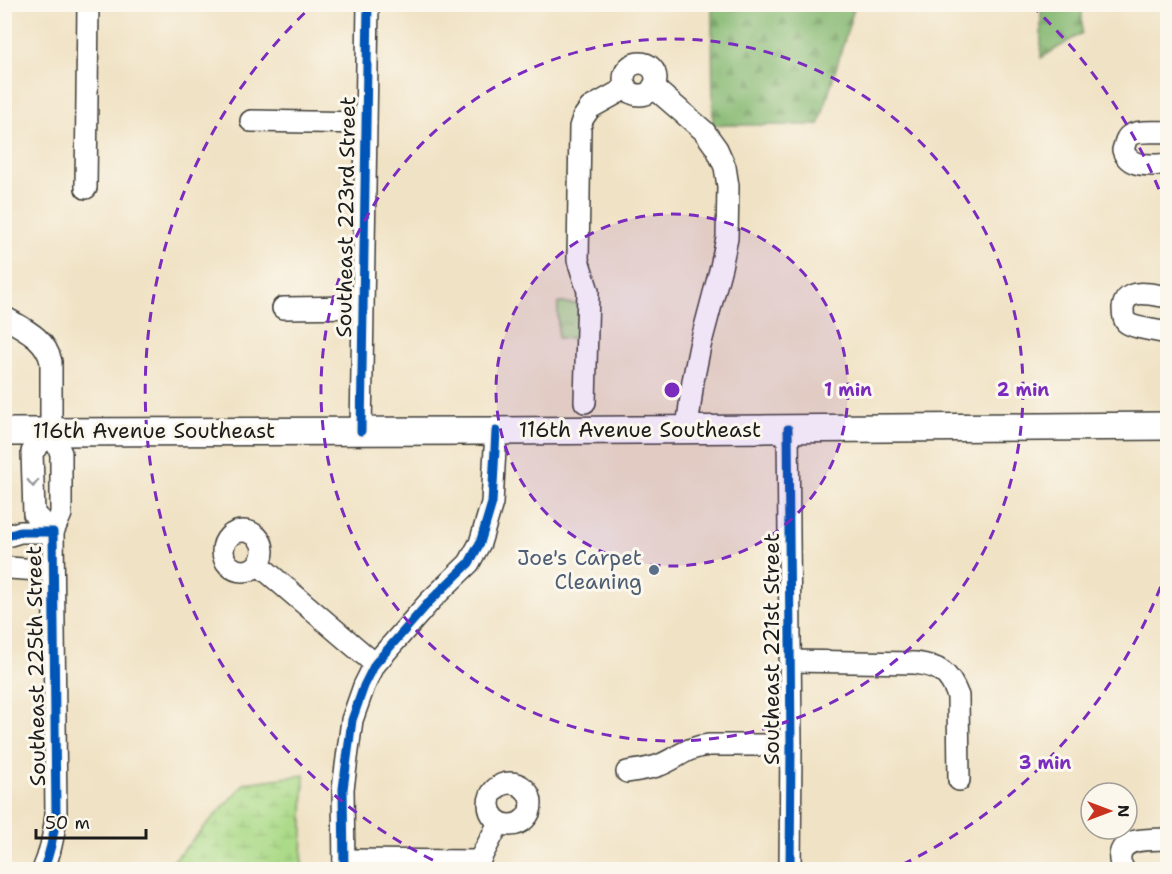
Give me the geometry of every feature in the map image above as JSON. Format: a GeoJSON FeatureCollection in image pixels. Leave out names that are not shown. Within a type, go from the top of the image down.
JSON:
{"type":"FeatureCollection","features":[{"type":"Feature","properties":{"kind":"main road","name":"116th Avenue Southeast"},"geometry":{"type":"LineString","coordinates":[[4,432],[1167,426]]}},
{"type":"Feature","properties":{"kind":"street"},"geometry":{"type":"LineString","coordinates":[[86,188],[88,4]]}},
{"type":"Feature","properties":{"kind":"street","name":"Southeast 223rd Street"},"geometry":{"type":"LineString","coordinates":[[361,431],[368,4]]}},
{"type":"Feature","properties":{"kind":"street"},"geometry":{"type":"LineString","coordinates":[[585,402],[588,291],[578,260],[580,127],[590,108],[627,88],[635,94],[640,94],[650,91],[653,87],[704,131],[717,149],[725,167],[728,186],[727,238],[700,346],[687,429]]}},
{"type":"Feature","properties":{"kind":"street"},"geometry":{"type":"LineString","coordinates":[[251,121],[366,123]]}},
{"type":"Feature","properties":{"kind":"street"},"geometry":{"type":"LineString","coordinates":[[1167,132],[1136,133],[1129,136],[1124,150],[1129,161],[1134,164],[1167,165]]}},
{"type":"Feature","properties":{"kind":"street"},"geometry":{"type":"LineString","coordinates":[[1167,297],[1138,293],[1131,295],[1125,301],[1123,308],[1126,322],[1167,333]]}},
{"type":"Feature","properties":{"kind":"street"},"geometry":{"type":"LineString","coordinates":[[284,308],[363,307]]}},
{"type":"Feature","properties":{"kind":"street","name":"Southeast 225th Street"},"geometry":{"type":"LineString","coordinates":[[4,316],[44,344],[49,353],[51,432],[62,453],[62,514],[53,532],[56,815],[54,836],[43,870]]}},
{"type":"Feature","properties":{"kind":"street","name":"Southeast 221st Street"},"geometry":{"type":"LineString","coordinates":[[789,429],[790,870]]}},
{"type":"Feature","properties":{"kind":"street"},"geometry":{"type":"LineString","coordinates":[[496,431],[492,503],[480,543],[469,563],[430,601],[375,664],[364,686],[352,720],[342,789],[344,865],[480,865],[499,823]]}},
{"type":"Feature","properties":{"kind":"street","name":"Southeast 225th Street"},"geometry":{"type":"LineString","coordinates":[[51,432],[32,452],[34,514],[53,532]]}},
{"type":"Feature","properties":{"kind":"street","name":"Southeast 225th Street"},"geometry":{"type":"LineString","coordinates":[[4,537],[20,532],[53,532]]}},
{"type":"Feature","properties":{"kind":"street"},"geometry":{"type":"LineString","coordinates":[[258,564],[375,664]]}},
{"type":"Feature","properties":{"kind":"street","name":"Southeast 225th Street"},"geometry":{"type":"LineString","coordinates":[[4,566],[53,571]]}},
{"type":"Feature","properties":{"kind":"street"},"geometry":{"type":"LineString","coordinates":[[791,661],[915,663],[930,665],[947,675],[958,696],[959,780]]}},
{"type":"Feature","properties":{"kind":"street"},"geometry":{"type":"LineString","coordinates":[[627,772],[659,765],[696,746],[791,745]]}},
{"type":"Feature","properties":{"kind":"street"},"geometry":{"type":"LineString","coordinates":[[1124,870],[1119,858],[1124,846],[1136,841],[1167,839]]}},
{"type":"Feature","properties":{"kind":"green space"},"geometry":{"type":"Polygon","coordinates":[[[712,5],[855,5],[819,125],[713,125],[712,5]]]}},
{"type":"Feature","properties":{"kind":"green space"},"geometry":{"type":"Polygon","coordinates":[[[1041,5],[1082,5],[1082,33],[1041,58],[1041,5]]]}},
{"type":"Feature","properties":{"kind":"green space"},"geometry":{"type":"Polygon","coordinates":[[[558,303],[579,304],[578,338],[558,338],[558,303]]]}},
{"type":"Feature","properties":{"kind":"green space"},"geometry":{"type":"Polygon","coordinates":[[[304,775],[302,869],[166,869],[245,783],[304,775]]]}},
{"type":"Feature","properties":{"kind":"cycle path"},"geometry":{"type":"LineString","coordinates":[[361,431],[368,4]]}},
{"type":"Feature","properties":{"kind":"cycle path"},"geometry":{"type":"LineString","coordinates":[[788,429],[790,870]]}},
{"type":"Feature","properties":{"kind":"cycle path"},"geometry":{"type":"LineString","coordinates":[[344,870],[343,789],[352,720],[364,686],[375,664],[430,601],[469,563],[480,543],[492,503],[496,431]]}},
{"type":"Feature","properties":{"kind":"cycle path"},"geometry":{"type":"LineString","coordinates":[[4,537],[20,532],[53,532],[56,815],[52,843],[43,870]]}},
{"type":"Feature","properties":{"kind":"place","name":"Joe's Carpet Cleaning"},"geometry":{"type":"Point","coordinates":[654,570]}}]}
